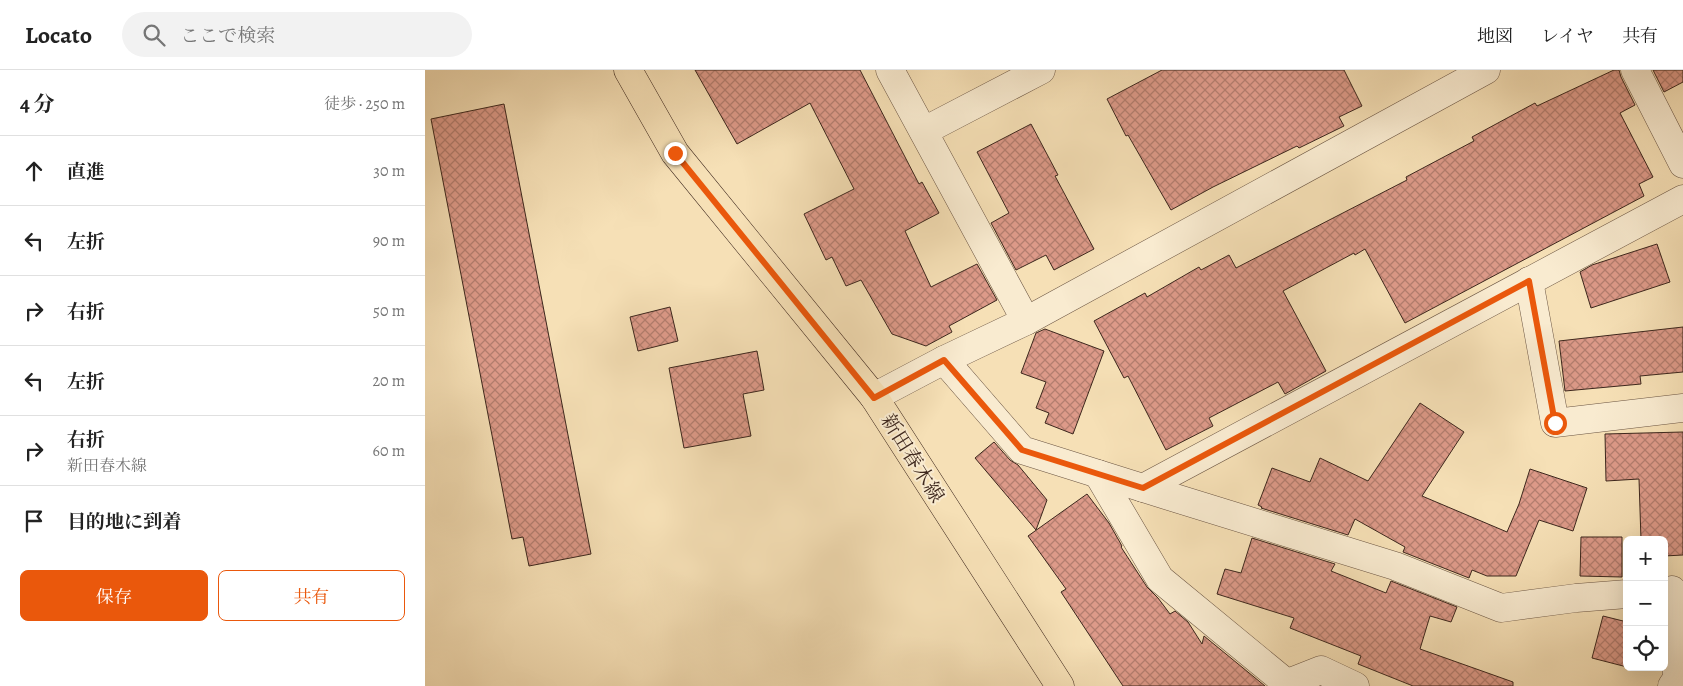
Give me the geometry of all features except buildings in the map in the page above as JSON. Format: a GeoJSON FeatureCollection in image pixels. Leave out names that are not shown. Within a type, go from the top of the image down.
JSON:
{"type":"FeatureCollection","features":[{"type":"Feature","properties":{"kind":"main road","name":"新田春木線"},"geometry":{"type":"LineString","coordinates":[[628,70],[675,153],[874,398],[1060,686]]}},
{"type":"Feature","properties":{"kind":"street"},"geometry":{"type":"LineString","coordinates":[[890,70],[1026,321]]}},
{"type":"Feature","properties":{"kind":"street"},"geometry":{"type":"LineString","coordinates":[[924,131],[1041,70]]}},
{"type":"Feature","properties":{"kind":"street"},"geometry":{"type":"LineString","coordinates":[[874,398],[944,360],[1026,321],[1486,70]]}},
{"type":"Feature","properties":{"kind":"street"},"geometry":{"type":"LineString","coordinates":[[1635,70],[1683,164]]}},
{"type":"Feature","properties":{"kind":"street"},"geometry":{"type":"LineString","coordinates":[[1143,488],[1683,199]]}},
{"type":"Feature","properties":{"kind":"street"},"geometry":{"type":"LineString","coordinates":[[1529,281],[1555,423],[1683,408]]}},
{"type":"Feature","properties":{"kind":"street"},"geometry":{"type":"LineString","coordinates":[[944,360],[1022,450],[1395,566],[1501,608],[1576,598],[1623,594]]}},
{"type":"Feature","properties":{"kind":"street"},"geometry":{"type":"LineString","coordinates":[[1098,474],[1160,579],[1289,684],[1321,670],[1355,686]]}},
{"type":"Feature","properties":{"kind":"street"},"geometry":{"type":"LineString","coordinates":[[1672,686],[1677,678],[1673,590]]}},
{"type":"Feature","properties":{"kind":"route"},"geometry":{"type":"LineString","coordinates":[[675,153],[874,398],[944,360],[1022,450],[1143,488],[1529,281],[1555,423]]}}]}
